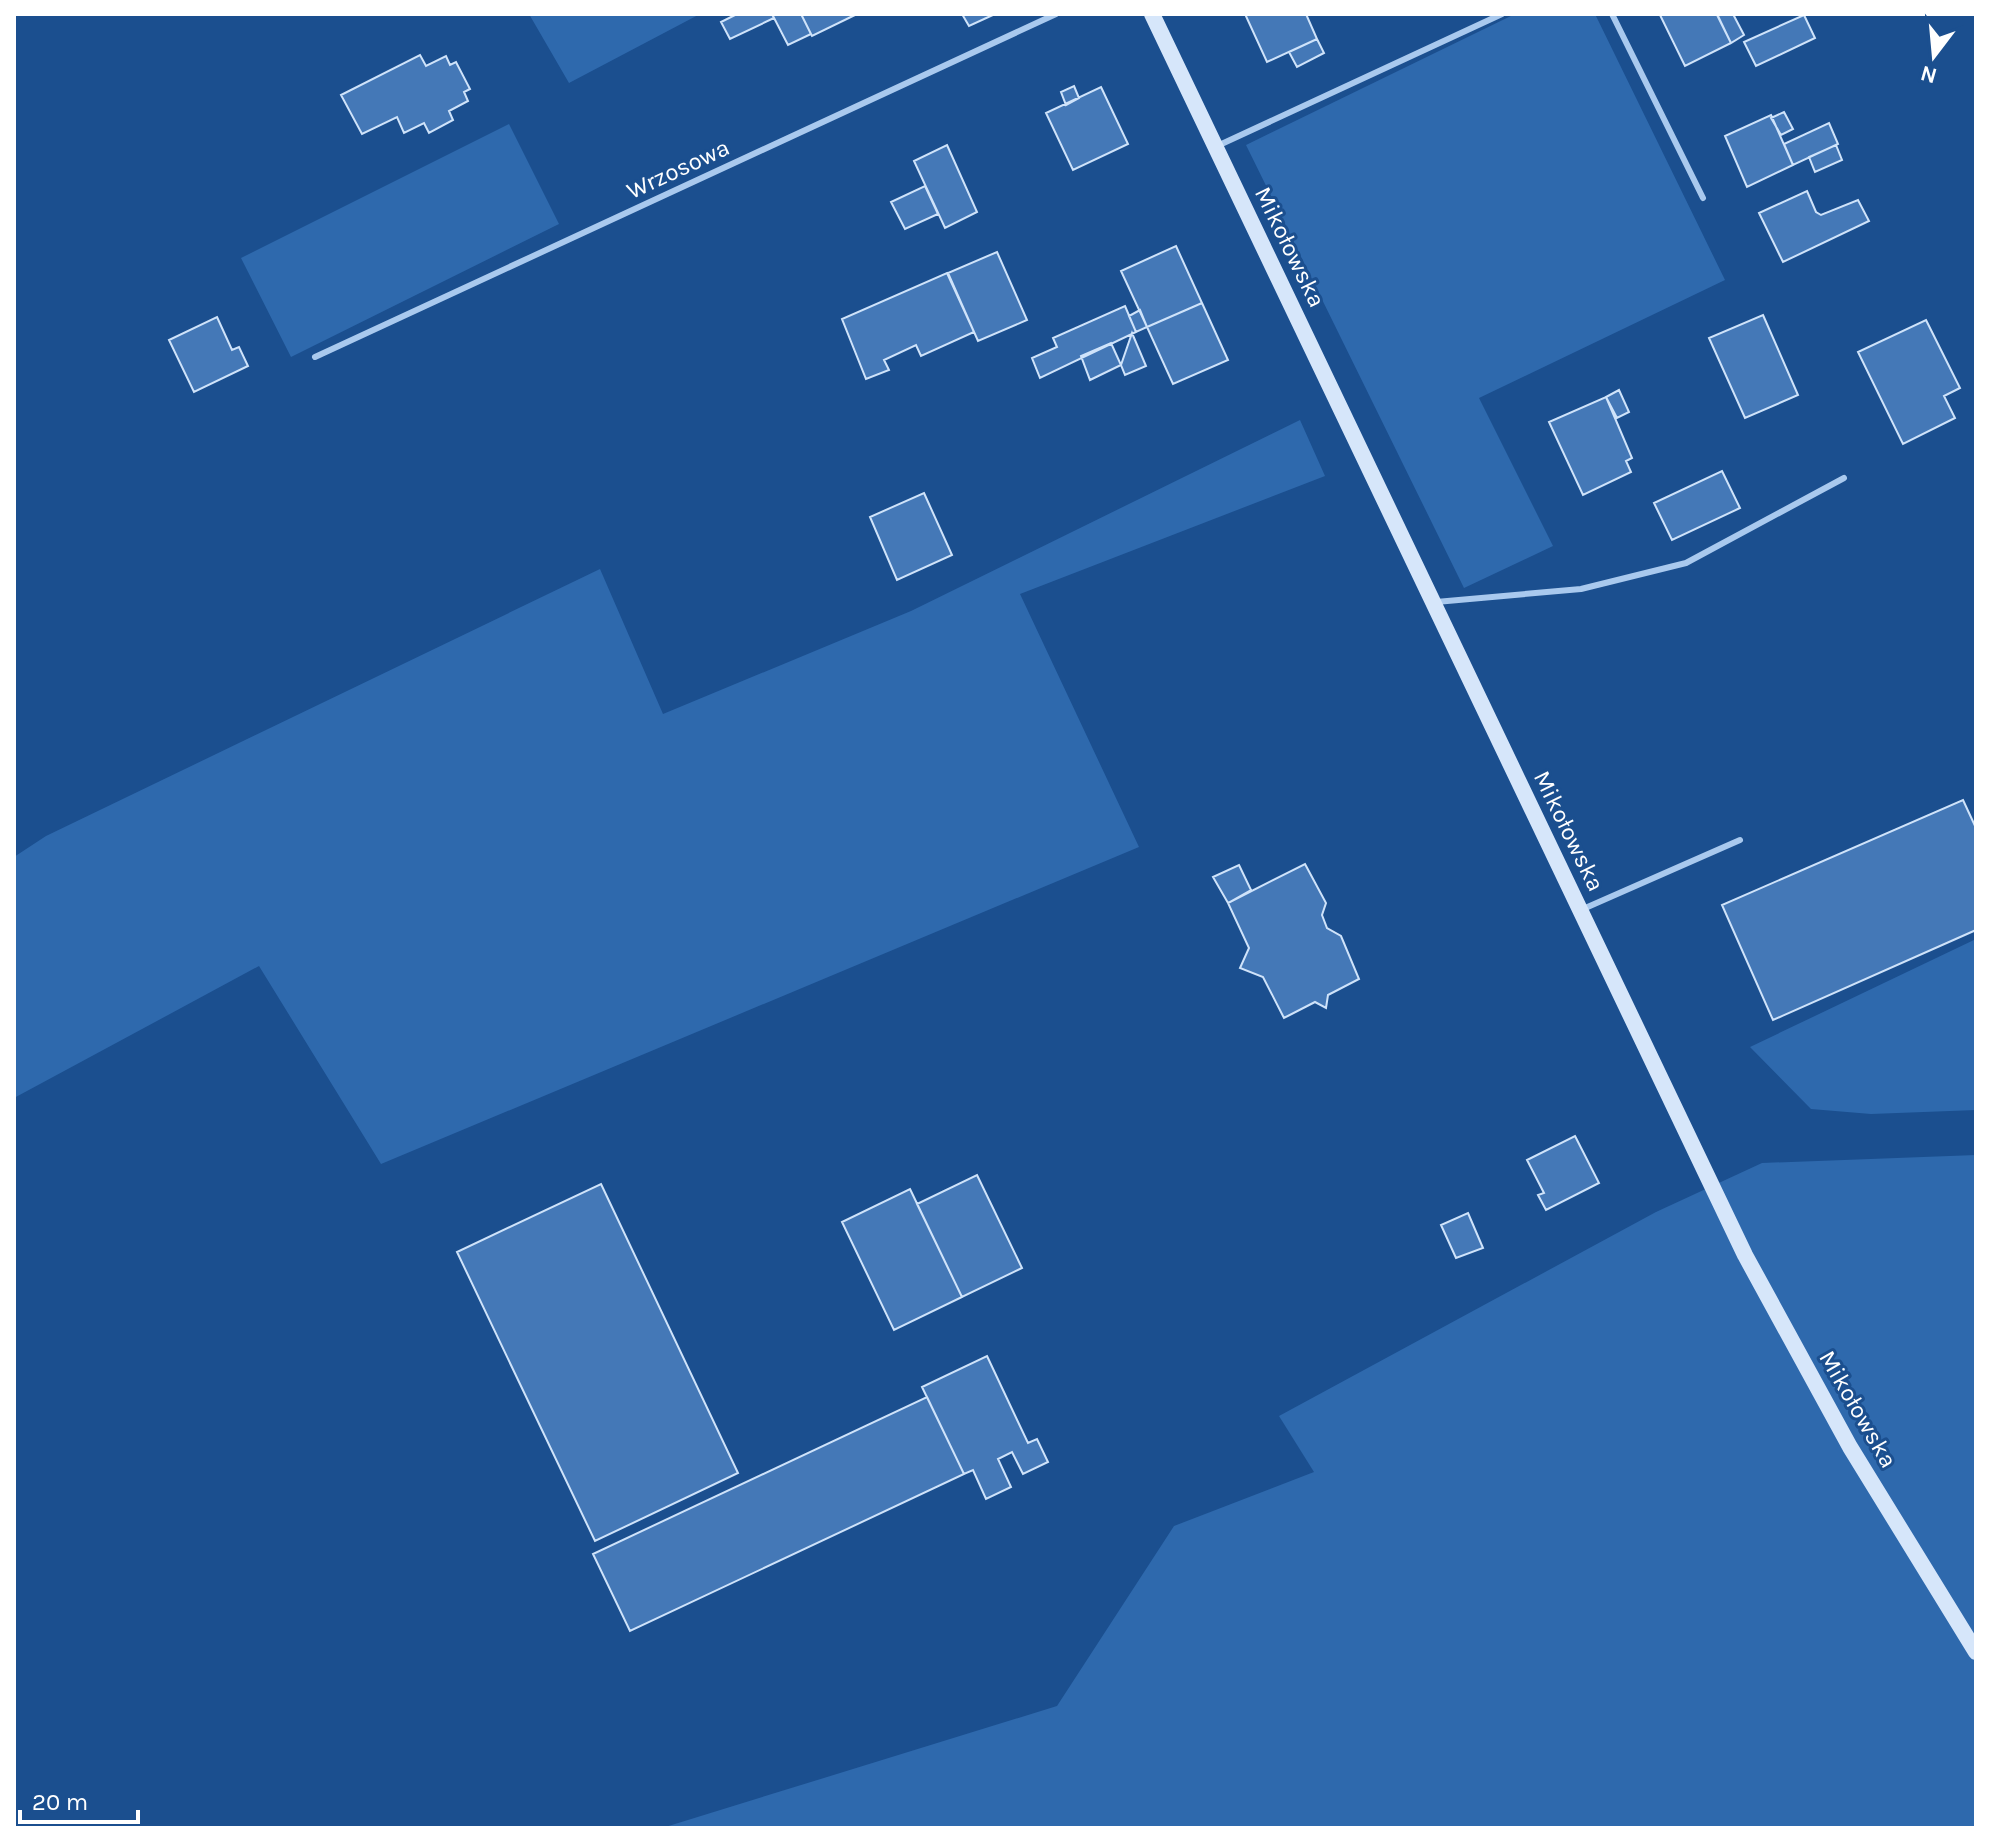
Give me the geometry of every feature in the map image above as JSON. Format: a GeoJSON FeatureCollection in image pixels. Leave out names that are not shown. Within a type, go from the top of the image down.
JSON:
{"type":"FeatureCollection","features":[{"type":"Feature","properties":{"kind":"main road","name":"Mikołowska"},"geometry":{"type":"LineString","coordinates":[[1152,14],[1745,1255],[1850,1447],[1976,1652]]}},
{"type":"Feature","properties":{"kind":"lane","name":"Wrzosowa"},"geometry":{"type":"LineString","coordinates":[[315,357],[1056,14]]}},
{"type":"Feature","properties":{"kind":"lane"},"geometry":{"type":"LineString","coordinates":[[1215,147],[1502,14]]}},
{"type":"Feature","properties":{"kind":"lane"},"geometry":{"type":"LineString","coordinates":[[1612,14],[1703,198]]}},
{"type":"Feature","properties":{"kind":"lane"},"geometry":{"type":"LineString","coordinates":[[1433,602],[1581,589],[1686,563],[1844,478]]}},
{"type":"Feature","properties":{"kind":"lane"},"geometry":{"type":"LineString","coordinates":[[1580,910],[1740,840]]}},
{"type":"Feature","properties":{"kind":"shaded area"},"geometry":{"type":"Polygon","coordinates":[[[529,14],[700,14],[569,83],[529,14]]]}},
{"type":"Feature","properties":{"kind":"shaded area"},"geometry":{"type":"Polygon","coordinates":[[[1515,14],[1595,14],[1725,280],[1479,398],[1553,546],[1464,588],[1246,145],[1515,14]]]}},
{"type":"Feature","properties":{"kind":"shaded area"},"geometry":{"type":"Polygon","coordinates":[[[509,124],[559,224],[291,357],[241,258],[509,124]]]}},
{"type":"Feature","properties":{"kind":"shaded area"},"geometry":{"type":"Polygon","coordinates":[[[1300,420],[1325,476],[1020,594],[1139,847],[381,1164],[259,966],[14,1098],[14,857],[46,836],[600,569],[663,714],[911,611],[1300,420]]]}},
{"type":"Feature","properties":{"kind":"shaded area"},"geometry":{"type":"Polygon","coordinates":[[[1976,939],[1976,1110],[1871,1114],[1811,1109],[1750,1047],[1976,939]]]}},
{"type":"Feature","properties":{"kind":"shaded area"},"geometry":{"type":"Polygon","coordinates":[[[1976,1155],[1976,1828],[662,1828],[1057,1706],[1174,1526],[1314,1472],[1279,1416],[1656,1212],[1762,1163],[1976,1155]]]}},
{"type":"Feature","properties":{"kind":"building"},"geometry":{"type":"Polygon","coordinates":[[[737,14],[772,14],[774,18],[730,39],[721,22],[737,14]]]}},
{"type":"Feature","properties":{"kind":"building"},"geometry":{"type":"Polygon","coordinates":[[[772,14],[801,14],[811,34],[788,45],[772,14]]]}},
{"type":"Feature","properties":{"kind":"building"},"geometry":{"type":"Polygon","coordinates":[[[801,14],[857,14],[812,36],[801,14]]]}},
{"type":"Feature","properties":{"kind":"building"},"geometry":{"type":"Polygon","coordinates":[[[962,14],[995,14],[969,26],[962,14]]]}},
{"type":"Feature","properties":{"kind":"building"},"geometry":{"type":"Polygon","coordinates":[[[1245,14],[1306,14],[1317,39],[1267,62],[1245,14]]]}},
{"type":"Feature","properties":{"kind":"building"},"geometry":{"type":"Polygon","coordinates":[[[1717,14],[1731,43],[1685,66],[1660,15],[1717,14]]]}},
{"type":"Feature","properties":{"kind":"building"},"geometry":{"type":"Polygon","coordinates":[[[1733,14],[1744,35],[1731,43],[1717,15],[1733,14]]]}},
{"type":"Feature","properties":{"kind":"building"},"geometry":{"type":"Polygon","coordinates":[[[1804,15],[1815,38],[1756,66],[1744,42],[1804,15]]]}},
{"type":"Feature","properties":{"kind":"building"},"geometry":{"type":"Polygon","coordinates":[[[1317,39],[1324,53],[1297,67],[1289,52],[1317,39]]]}},
{"type":"Feature","properties":{"kind":"building"},"geometry":{"type":"Polygon","coordinates":[[[420,55],[426,66],[446,56],[450,65],[456,62],[470,89],[464,92],[468,101],[449,111],[453,120],[429,133],[424,123],[404,133],[397,117],[362,134],[341,95],[420,55]]]}},
{"type":"Feature","properties":{"kind":"building"},"geometry":{"type":"Polygon","coordinates":[[[1074,86],[1079,98],[1066,105],[1061,92],[1074,86]]]}},
{"type":"Feature","properties":{"kind":"building"},"geometry":{"type":"Polygon","coordinates":[[[1101,87],[1128,144],[1073,170],[1046,113],[1101,87]]]}},
{"type":"Feature","properties":{"kind":"building"},"geometry":{"type":"Polygon","coordinates":[[[1784,112],[1793,129],[1781,135],[1771,118],[1784,112]]]}},
{"type":"Feature","properties":{"kind":"building"},"geometry":{"type":"Polygon","coordinates":[[[1771,115],[1793,165],[1747,187],[1725,136],[1771,115]]]}},
{"type":"Feature","properties":{"kind":"building"},"geometry":{"type":"Polygon","coordinates":[[[1829,123],[1838,144],[1793,165],[1784,144],[1829,123]]]}},
{"type":"Feature","properties":{"kind":"building"},"geometry":{"type":"Polygon","coordinates":[[[947,145],[977,212],[945,228],[914,161],[947,145]]]}},
{"type":"Feature","properties":{"kind":"building"},"geometry":{"type":"Polygon","coordinates":[[[1836,145],[1842,160],[1815,172],[1809,157],[1836,145]]]}},
{"type":"Feature","properties":{"kind":"building"},"geometry":{"type":"Polygon","coordinates":[[[925,186],[938,214],[905,229],[891,202],[925,186]]]}},
{"type":"Feature","properties":{"kind":"building"},"geometry":{"type":"Polygon","coordinates":[[[1807,191],[1816,212],[1821,215],[1858,200],[1869,221],[1783,262],[1759,213],[1807,191]]]}},
{"type":"Feature","properties":{"kind":"building"},"geometry":{"type":"Polygon","coordinates":[[[1176,246],[1202,303],[1147,327],[1121,271],[1176,246]]]}},
{"type":"Feature","properties":{"kind":"building"},"geometry":{"type":"Polygon","coordinates":[[[997,252],[1027,320],[978,341],[948,273],[997,252]]]}},
{"type":"Feature","properties":{"kind":"building"},"geometry":{"type":"Polygon","coordinates":[[[947,273],[974,332],[921,356],[916,345],[884,360],[889,370],[866,379],[842,319],[947,273]]]}},
{"type":"Feature","properties":{"kind":"building"},"geometry":{"type":"Polygon","coordinates":[[[1202,303],[1228,360],[1173,384],[1147,327],[1202,303]]]}},
{"type":"Feature","properties":{"kind":"building"},"geometry":{"type":"Polygon","coordinates":[[[1125,306],[1136,332],[1040,378],[1032,358],[1057,347],[1053,338],[1125,306]]]}},
{"type":"Feature","properties":{"kind":"building"},"geometry":{"type":"Polygon","coordinates":[[[1140,310],[1147,327],[1136,332],[1129,316],[1140,310]]]}},
{"type":"Feature","properties":{"kind":"building"},"geometry":{"type":"Polygon","coordinates":[[[1763,315],[1798,395],[1745,418],[1709,338],[1763,315]]]}},
{"type":"Feature","properties":{"kind":"building"},"geometry":{"type":"Polygon","coordinates":[[[217,317],[232,350],[239,347],[248,366],[194,392],[169,340],[217,317]]]}},
{"type":"Feature","properties":{"kind":"building"},"geometry":{"type":"Polygon","coordinates":[[[1926,320],[1960,388],[1944,396],[1955,418],[1903,444],[1858,352],[1926,320]]]}},
{"type":"Feature","properties":{"kind":"building"},"geometry":{"type":"Polygon","coordinates":[[[1132,333],[1146,366],[1125,375],[1121,365],[1132,333]]]}},
{"type":"Feature","properties":{"kind":"building"},"geometry":{"type":"Polygon","coordinates":[[[1111,343],[1121,365],[1090,380],[1081,356],[1111,343]]]}},
{"type":"Feature","properties":{"kind":"building"},"geometry":{"type":"Polygon","coordinates":[[[1619,390],[1629,412],[1617,418],[1606,397],[1619,390]]]}},
{"type":"Feature","properties":{"kind":"building"},"geometry":{"type":"Polygon","coordinates":[[[1606,397],[1632,458],[1626,461],[1631,472],[1583,495],[1549,422],[1606,397]]]}},
{"type":"Feature","properties":{"kind":"building"},"geometry":{"type":"Polygon","coordinates":[[[1722,471],[1740,508],[1672,540],[1654,503],[1722,471]]]}},
{"type":"Feature","properties":{"kind":"building"},"geometry":{"type":"Polygon","coordinates":[[[924,493],[952,555],[897,580],[870,517],[924,493]]]}},
{"type":"Feature","properties":{"kind":"building"},"geometry":{"type":"Polygon","coordinates":[[[1963,800],[1976,828],[1976,930],[1773,1020],[1722,905],[1963,800]]]}},
{"type":"Feature","properties":{"kind":"building"},"geometry":{"type":"Polygon","coordinates":[[[1305,864],[1326,903],[1322,915],[1327,928],[1341,936],[1359,979],[1328,995],[1326,1008],[1315,1002],[1284,1018],[1263,977],[1240,968],[1249,948],[1228,903],[1305,864]]]}},
{"type":"Feature","properties":{"kind":"building"},"geometry":{"type":"Polygon","coordinates":[[[1239,865],[1251,890],[1228,903],[1213,877],[1239,865]]]}},
{"type":"Feature","properties":{"kind":"building"},"geometry":{"type":"Polygon","coordinates":[[[1575,1136],[1599,1183],[1546,1210],[1538,1195],[1544,1193],[1527,1160],[1575,1136]]]}},
{"type":"Feature","properties":{"kind":"building"},"geometry":{"type":"Polygon","coordinates":[[[977,1175],[1022,1268],[962,1297],[917,1204],[977,1175]]]}},
{"type":"Feature","properties":{"kind":"building"},"geometry":{"type":"Polygon","coordinates":[[[601,1184],[738,1473],[595,1541],[457,1252],[601,1184]]]}},
{"type":"Feature","properties":{"kind":"building"},"geometry":{"type":"Polygon","coordinates":[[[910,1189],[962,1297],[894,1330],[842,1222],[910,1189]]]}},
{"type":"Feature","properties":{"kind":"building"},"geometry":{"type":"Polygon","coordinates":[[[1468,1213],[1483,1248],[1456,1258],[1441,1225],[1468,1213]]]}},
{"type":"Feature","properties":{"kind":"building"},"geometry":{"type":"Polygon","coordinates":[[[987,1356],[1028,1443],[1037,1439],[1048,1462],[1023,1474],[1012,1452],[998,1459],[1011,1487],[986,1499],[973,1470],[964,1474],[922,1387],[987,1356]]]}},
{"type":"Feature","properties":{"kind":"building"},"geometry":{"type":"Polygon","coordinates":[[[927,1397],[964,1474],[630,1631],[593,1554],[927,1397]]]}}]}
